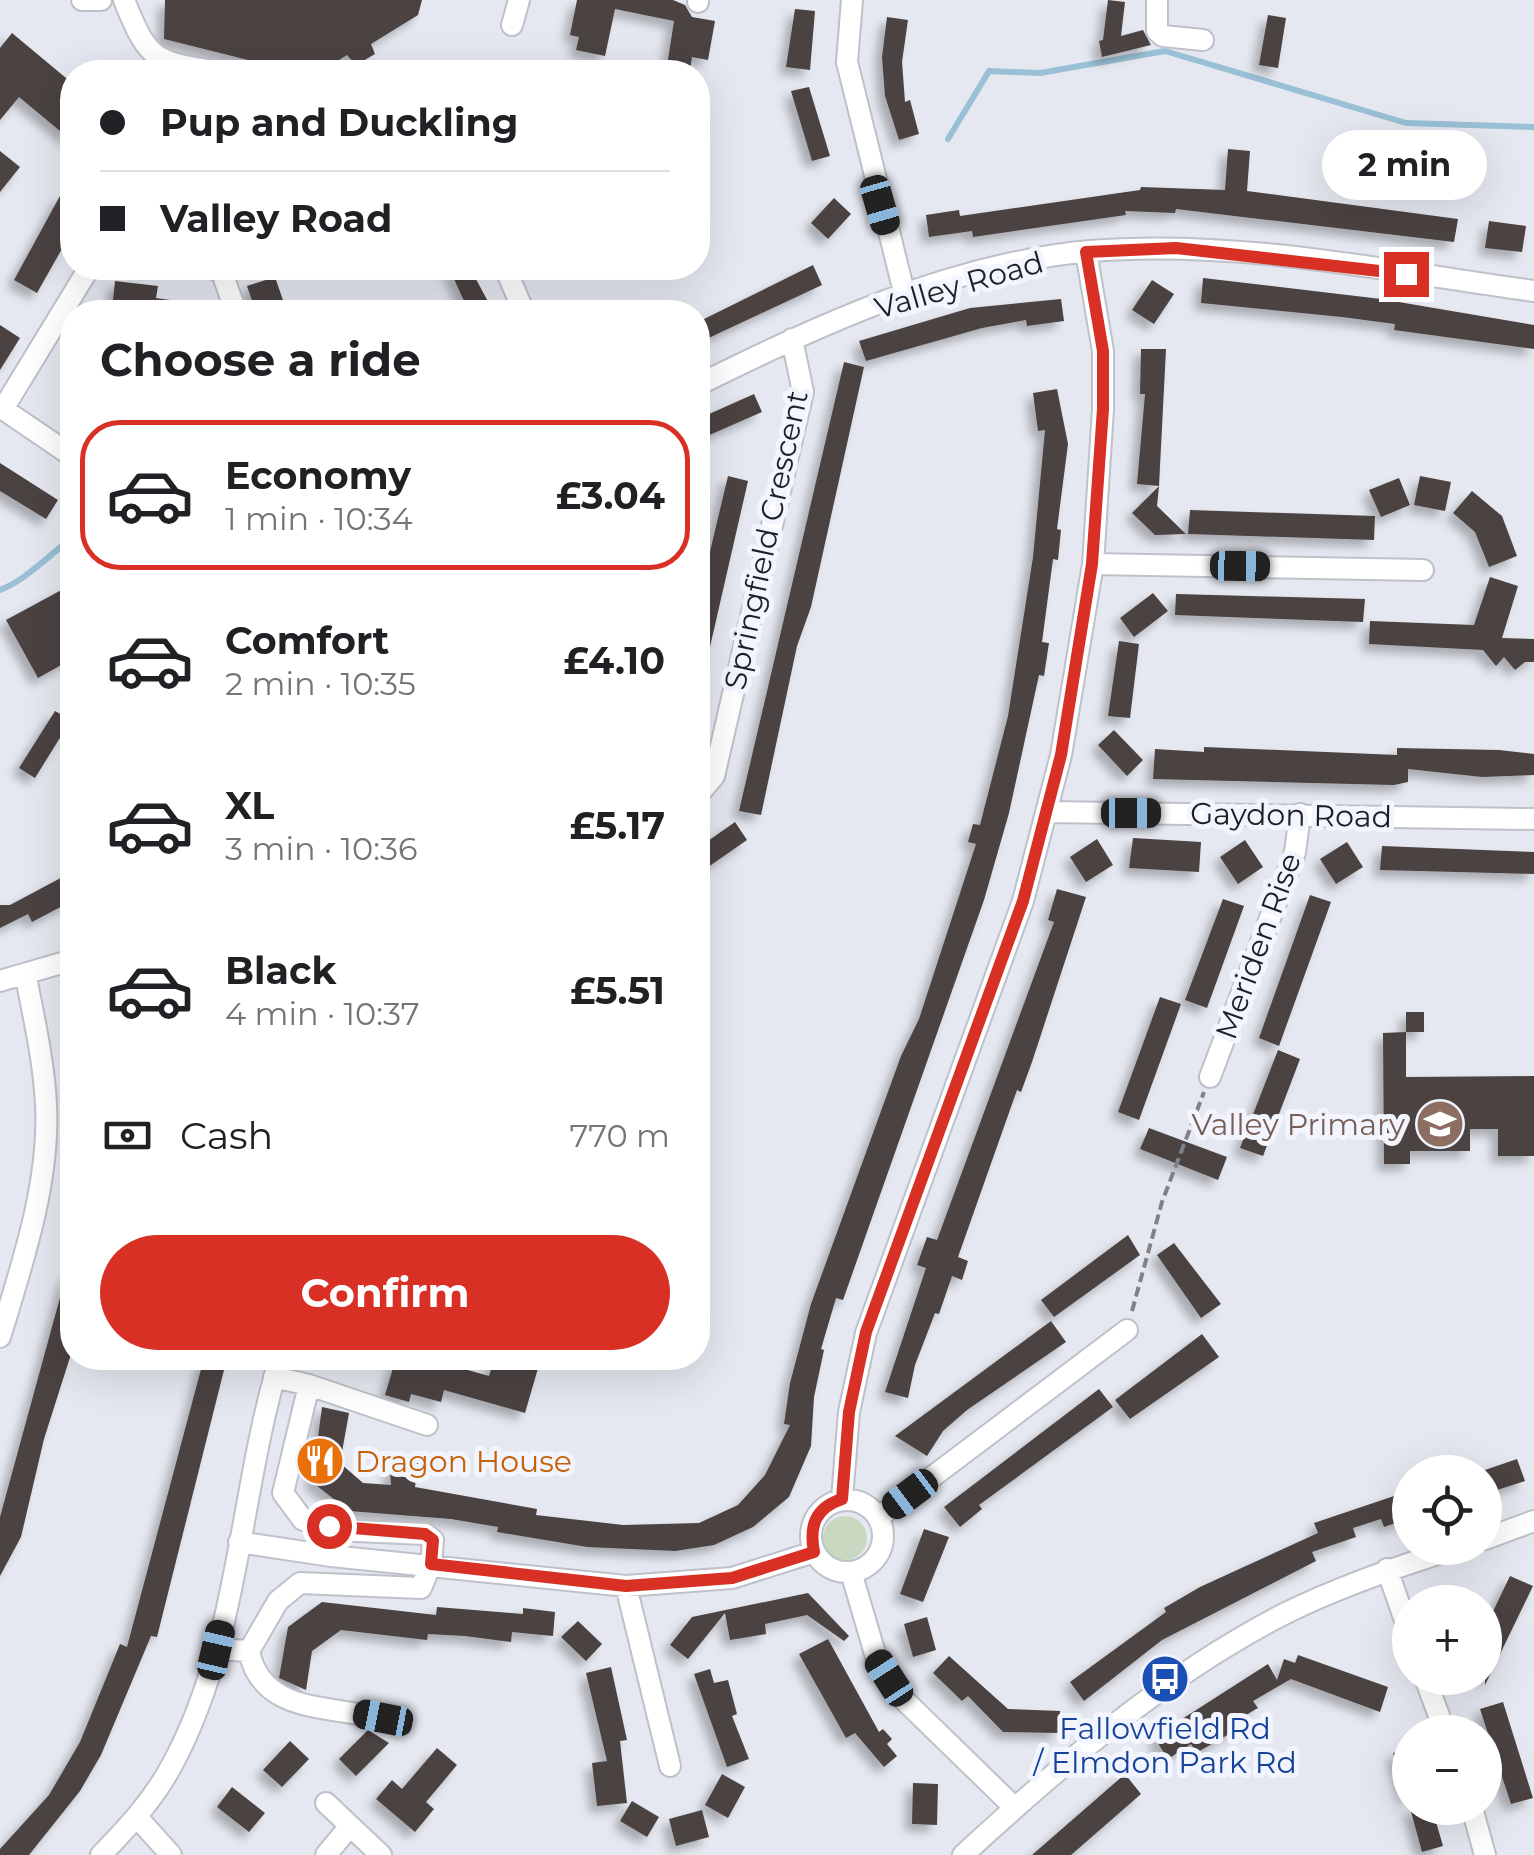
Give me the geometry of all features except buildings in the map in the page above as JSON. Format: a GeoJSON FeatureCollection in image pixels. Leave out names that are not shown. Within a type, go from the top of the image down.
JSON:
{"type":"FeatureCollection","features":[{"type":"Feature","properties":{"kind":"street"},"geometry":{"type":"LineString","coordinates":[[82,0],[101,0]]}},
{"type":"Feature","properties":{"kind":"street"},"geometry":{"type":"LineString","coordinates":[[113,0],[123,0],[139,42],[154,55],[173,60]]}},
{"type":"Feature","properties":{"kind":"street"},"geometry":{"type":"LineString","coordinates":[[512,25],[519,0]]}},
{"type":"Feature","properties":{"kind":"street"},"geometry":{"type":"LineString","coordinates":[[852,0],[847,62],[905,296]]}},
{"type":"Feature","properties":{"kind":"street"},"geometry":{"type":"LineString","coordinates":[[1157,0],[1158,31],[1163,36],[1203,40]]}},
{"type":"Feature","properties":{"kind":"street","name":"Valley Road"},"geometry":{"type":"LineString","coordinates":[[710,380],[792,338],[905,296],[993,270],[1086,252],[1194,249],[1534,291]]}},
{"type":"Feature","properties":{"kind":"street"},"geometry":{"type":"LineString","coordinates":[[842,1499],[849,1412],[866,1332],[964,1073],[1049,812],[1092,564],[1103,351],[1086,252]]}},
{"type":"Feature","properties":{"kind":"street"},"geometry":{"type":"LineString","coordinates":[[60,314],[1,408],[60,448]]}},
{"type":"Feature","properties":{"kind":"street","name":"Springfield Crescent"},"geometry":{"type":"LineString","coordinates":[[710,781],[803,392],[792,338]]}},
{"type":"Feature","properties":{"kind":"street"},"geometry":{"type":"LineString","coordinates":[[1092,564],[1424,570]]}},
{"type":"Feature","properties":{"kind":"street","name":"Gaydon Road"},"geometry":{"type":"LineString","coordinates":[[1049,812],[1534,819]]}},
{"type":"Feature","properties":{"kind":"street","name":"Meriden Rise"},"geometry":{"type":"LineString","coordinates":[[1210,1077],[1294,852],[1300,814]]}},
{"type":"Feature","properties":{"kind":"street"},"geometry":{"type":"LineString","coordinates":[[0,981],[26,977],[60,964]]}},
{"type":"Feature","properties":{"kind":"street"},"geometry":{"type":"LineString","coordinates":[[0,1338],[38,1188],[46,1133],[41,1056],[26,977]]}},
{"type":"Feature","properties":{"kind":"street"},"geometry":{"type":"LineString","coordinates":[[879,1517],[1126,1330]]}},
{"type":"Feature","properties":{"kind":"street"},"geometry":{"type":"LineString","coordinates":[[101,1855],[137,1817],[172,1765],[204,1695],[276,1370]]}},
{"type":"Feature","properties":{"kind":"street"},"geometry":{"type":"LineString","coordinates":[[282,1370],[309,1385],[426,1425]]}},
{"type":"Feature","properties":{"kind":"street"},"geometry":{"type":"LineString","coordinates":[[309,1385],[282,1493],[303,1520],[356,1531],[425,1534],[433,1540],[431,1564],[421,1588],[300,1583],[278,1601],[249,1651],[253,1670],[278,1698],[397,1724]]}},
{"type":"Feature","properties":{"kind":"street"},"geometry":{"type":"LineString","coordinates":[[842,1499],[862,1502],[879,1517],[884,1538],[878,1556],[851,1572],[835,1570],[814,1552],[811,1532],[816,1516],[842,1499]]}},
{"type":"Feature","properties":{"kind":"street"},"geometry":{"type":"LineString","coordinates":[[1502,1533],[1534,1522]]}},
{"type":"Feature","properties":{"kind":"street"},"geometry":{"type":"LineString","coordinates":[[240,1542],[332,1556],[626,1586],[732,1578],[814,1552]]}},
{"type":"Feature","properties":{"kind":"street"},"geometry":{"type":"LineString","coordinates":[[963,1855],[1084,1748],[1162,1690],[1284,1614],[1403,1565]]}},
{"type":"Feature","properties":{"kind":"street"},"geometry":{"type":"LineString","coordinates":[[1387,1570],[1392,1585]]}},
{"type":"Feature","properties":{"kind":"street"},"geometry":{"type":"LineString","coordinates":[[851,1572],[876,1657],[902,1698],[1014,1808]]}},
{"type":"Feature","properties":{"kind":"street"},"geometry":{"type":"LineString","coordinates":[[626,1586],[670,1766]]}},
{"type":"Feature","properties":{"kind":"street"},"geometry":{"type":"LineString","coordinates":[[216,1650],[249,1651]]}},
{"type":"Feature","properties":{"kind":"street"},"geometry":{"type":"LineString","coordinates":[[326,1803],[381,1855]]}},
{"type":"Feature","properties":{"kind":"street"},"geometry":{"type":"LineString","coordinates":[[137,1817],[171,1855]]}},
{"type":"Feature","properties":{"kind":"street"},"geometry":{"type":"LineString","coordinates":[[1477,1825],[1485,1855]]}},
{"type":"Feature","properties":{"kind":"street"},"geometry":{"type":"LineString","coordinates":[[326,1855],[350,1826]]}},
{"type":"Feature","properties":{"kind":"path"},"geometry":{"type":"LineString","coordinates":[[1126,1330],[1162,1202],[1210,1077]]}},
{"type":"Feature","properties":{"kind":"green space"},"geometry":{"type":"Polygon","coordinates":[[[845,1516],[861,1522],[867,1538],[861,1554],[845,1560],[829,1554],[823,1538],[829,1522],[845,1516]]]}},
{"type":"Feature","properties":{"kind":"waterway"},"geometry":{"type":"LineString","coordinates":[[948,139],[989,71],[1040,73],[1165,51],[1406,123],[1534,127]]}},
{"type":"Feature","properties":{"kind":"waterway"},"geometry":{"type":"LineString","coordinates":[[0,590],[28,574],[60,548]]}},
{"type":"Feature","properties":{"kind":"place","name":"Valley Primary"},"geometry":{"type":"Point","coordinates":[1440,1124]}},
{"type":"Feature","properties":{"kind":"place","name":"Dragon House"},"geometry":{"type":"Point","coordinates":[320,1461]}},
{"type":"Feature","properties":{"kind":"place","name":"Fallowfield Rd / Elmdon Park Rd"},"geometry":{"type":"Point","coordinates":[1165,1679]}},
{"type":"Feature","properties":{"kind":"route"},"geometry":{"type":"LineString","coordinates":[[329,1526],[425,1534],[433,1540],[431,1564],[600,1585],[732,1578],[814,1552],[811,1532],[816,1516],[842,1499],[849,1412],[866,1332],[964,1073],[1023,901],[1061,755],[1092,564],[1103,409],[1103,351],[1086,252],[1176,248],[1406,274]]}}]}
